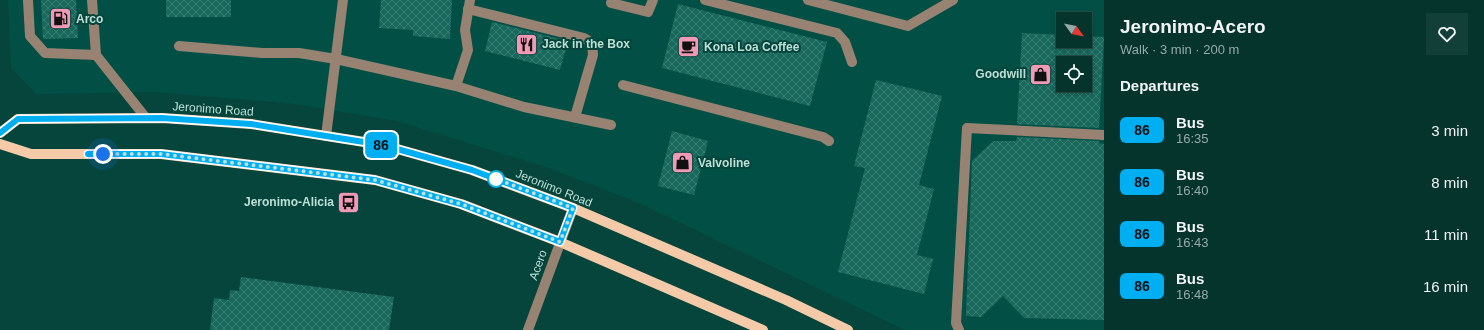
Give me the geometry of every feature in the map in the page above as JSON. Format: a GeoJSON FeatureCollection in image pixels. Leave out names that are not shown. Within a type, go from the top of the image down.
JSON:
{"type":"FeatureCollection","features":[{"type":"Feature","properties":{"kind":"main road","name":"Jeronimo Road"},"geometry":{"type":"LineString","coordinates":[[0,133],[18,119],[146,118],[251,124],[383,145],[472,170],[573,208],[786,300],[848,330]]}},
{"type":"Feature","properties":{"kind":"main road"},"geometry":{"type":"LineString","coordinates":[[0,144],[31,154],[161,154],[375,180],[461,204],[560,242],[763,330]]}},
{"type":"Feature","properties":{"kind":"street"},"geometry":{"type":"LineString","coordinates":[[28,0],[30,36],[45,53],[96,55]]}},
{"type":"Feature","properties":{"kind":"street"},"geometry":{"type":"LineString","coordinates":[[92,0],[96,55],[146,118]]}},
{"type":"Feature","properties":{"kind":"street"},"geometry":{"type":"LineString","coordinates":[[326,136],[343,0]]}},
{"type":"Feature","properties":{"kind":"street"},"geometry":{"type":"LineString","coordinates":[[611,3],[648,12],[653,0]]}},
{"type":"Feature","properties":{"kind":"street"},"geometry":{"type":"LineString","coordinates":[[705,0],[837,33],[845,42],[852,62]]}},
{"type":"Feature","properties":{"kind":"street"},"geometry":{"type":"LineString","coordinates":[[810,0],[908,26],[954,0]]}},
{"type":"Feature","properties":{"kind":"street"},"geometry":{"type":"LineString","coordinates":[[456,86],[468,50],[465,30],[469,4],[584,38],[592,43],[593,55],[574,117]]}},
{"type":"Feature","properties":{"kind":"street"},"geometry":{"type":"LineString","coordinates":[[179,46],[262,53],[299,53],[336,59],[456,86],[524,107],[611,125]]}},
{"type":"Feature","properties":{"kind":"street"},"geometry":{"type":"LineString","coordinates":[[623,85],[823,137],[829,141]]}},
{"type":"Feature","properties":{"kind":"street"},"geometry":{"type":"LineString","coordinates":[[958,330],[956,323],[967,128],[1104,135]]}},
{"type":"Feature","properties":{"kind":"street","name":"Acero"},"geometry":{"type":"LineString","coordinates":[[528,330],[573,208]]}},
{"type":"Feature","properties":{"kind":"shaded area"},"geometry":{"type":"Polygon","coordinates":[[[8,0],[1104,0],[1104,330],[905,330],[641,204],[549,168],[397,121],[295,104],[155,92],[36,94],[11,68],[8,0]]]}},
{"type":"Feature","properties":{"kind":"building","name":"Arco"},"geometry":{"type":"Polygon","coordinates":[[[41,0],[76,0],[78,38],[43,39],[41,0]]]}},
{"type":"Feature","properties":{"kind":"building"},"geometry":{"type":"Polygon","coordinates":[[[166,0],[231,0],[231,17],[166,17],[166,0]]]}},
{"type":"Feature","properties":{"kind":"building"},"geometry":{"type":"Polygon","coordinates":[[[381,0],[452,0],[450,39],[413,36],[413,30],[379,28],[381,0]]]}},
{"type":"Feature","properties":{"kind":"building"},"geometry":{"type":"Polygon","coordinates":[[[678,4],[827,42],[810,106],[662,68],[678,4]]]}},
{"type":"Feature","properties":{"kind":"building","name":"Jack in the Box"},"geometry":{"type":"Polygon","coordinates":[[[492,22],[568,41],[560,70],[485,51],[492,22]]]}},
{"type":"Feature","properties":{"kind":"building","name":"Goodwill"},"geometry":{"type":"Polygon","coordinates":[[[1022,33],[1056,35],[1056,48],[1092,48],[1092,36],[1104,37],[1099,128],[1017,124],[1022,33]]]}},
{"type":"Feature","properties":{"kind":"building"},"geometry":{"type":"Polygon","coordinates":[[[876,80],[942,96],[919,185],[934,189],[917,255],[933,259],[924,294],[838,272],[865,168],[854,166],[876,80]]]}},
{"type":"Feature","properties":{"kind":"building","name":"Valvoline"},"geometry":{"type":"Polygon","coordinates":[[[672,131],[708,141],[694,195],[658,186],[672,131]]]}},
{"type":"Feature","properties":{"kind":"building"},"geometry":{"type":"Polygon","coordinates":[[[1017,137],[1099,141],[1099,143],[1104,144],[1104,320],[1024,318],[1003,296],[981,317],[966,316],[972,161],[993,141],[1016,141],[1017,137]]]}},
{"type":"Feature","properties":{"kind":"building"},"geometry":{"type":"Polygon","coordinates":[[[241,277],[394,297],[389,330],[210,330],[214,298],[229,300],[230,290],[239,291],[241,277]]]}},
{"type":"Feature","properties":{"kind":"bus line","name":"86"},"geometry":{"type":"LineString","coordinates":[[0,133],[18,119],[162,118],[251,124],[383,145],[472,170],[573,208],[560,242],[461,204],[375,180],[161,154],[88,154]]}},
{"type":"Feature","properties":{"kind":"place","name":"Arco"},"geometry":{"type":"Point","coordinates":[60,19]}},
{"type":"Feature","properties":{"kind":"place","name":"Jack in the Box"},"geometry":{"type":"Point","coordinates":[527,44]}},
{"type":"Feature","properties":{"kind":"place","name":"Kona Loa Coffee"},"geometry":{"type":"Point","coordinates":[688,47]}},
{"type":"Feature","properties":{"kind":"place","name":"Goodwill"},"geometry":{"type":"Point","coordinates":[1041,74]}},
{"type":"Feature","properties":{"kind":"place","name":"Valvoline"},"geometry":{"type":"Point","coordinates":[683,163]}},
{"type":"Feature","properties":{"kind":"place","name":"Jeronimo-Alicia"},"geometry":{"type":"Point","coordinates":[349,202]}},
{"type":"Feature","properties":{"kind":"route"},"geometry":{"type":"LineString","coordinates":[[103,154],[161,154],[375,180],[461,204],[560,242],[573,208],[496,179]]}}]}
